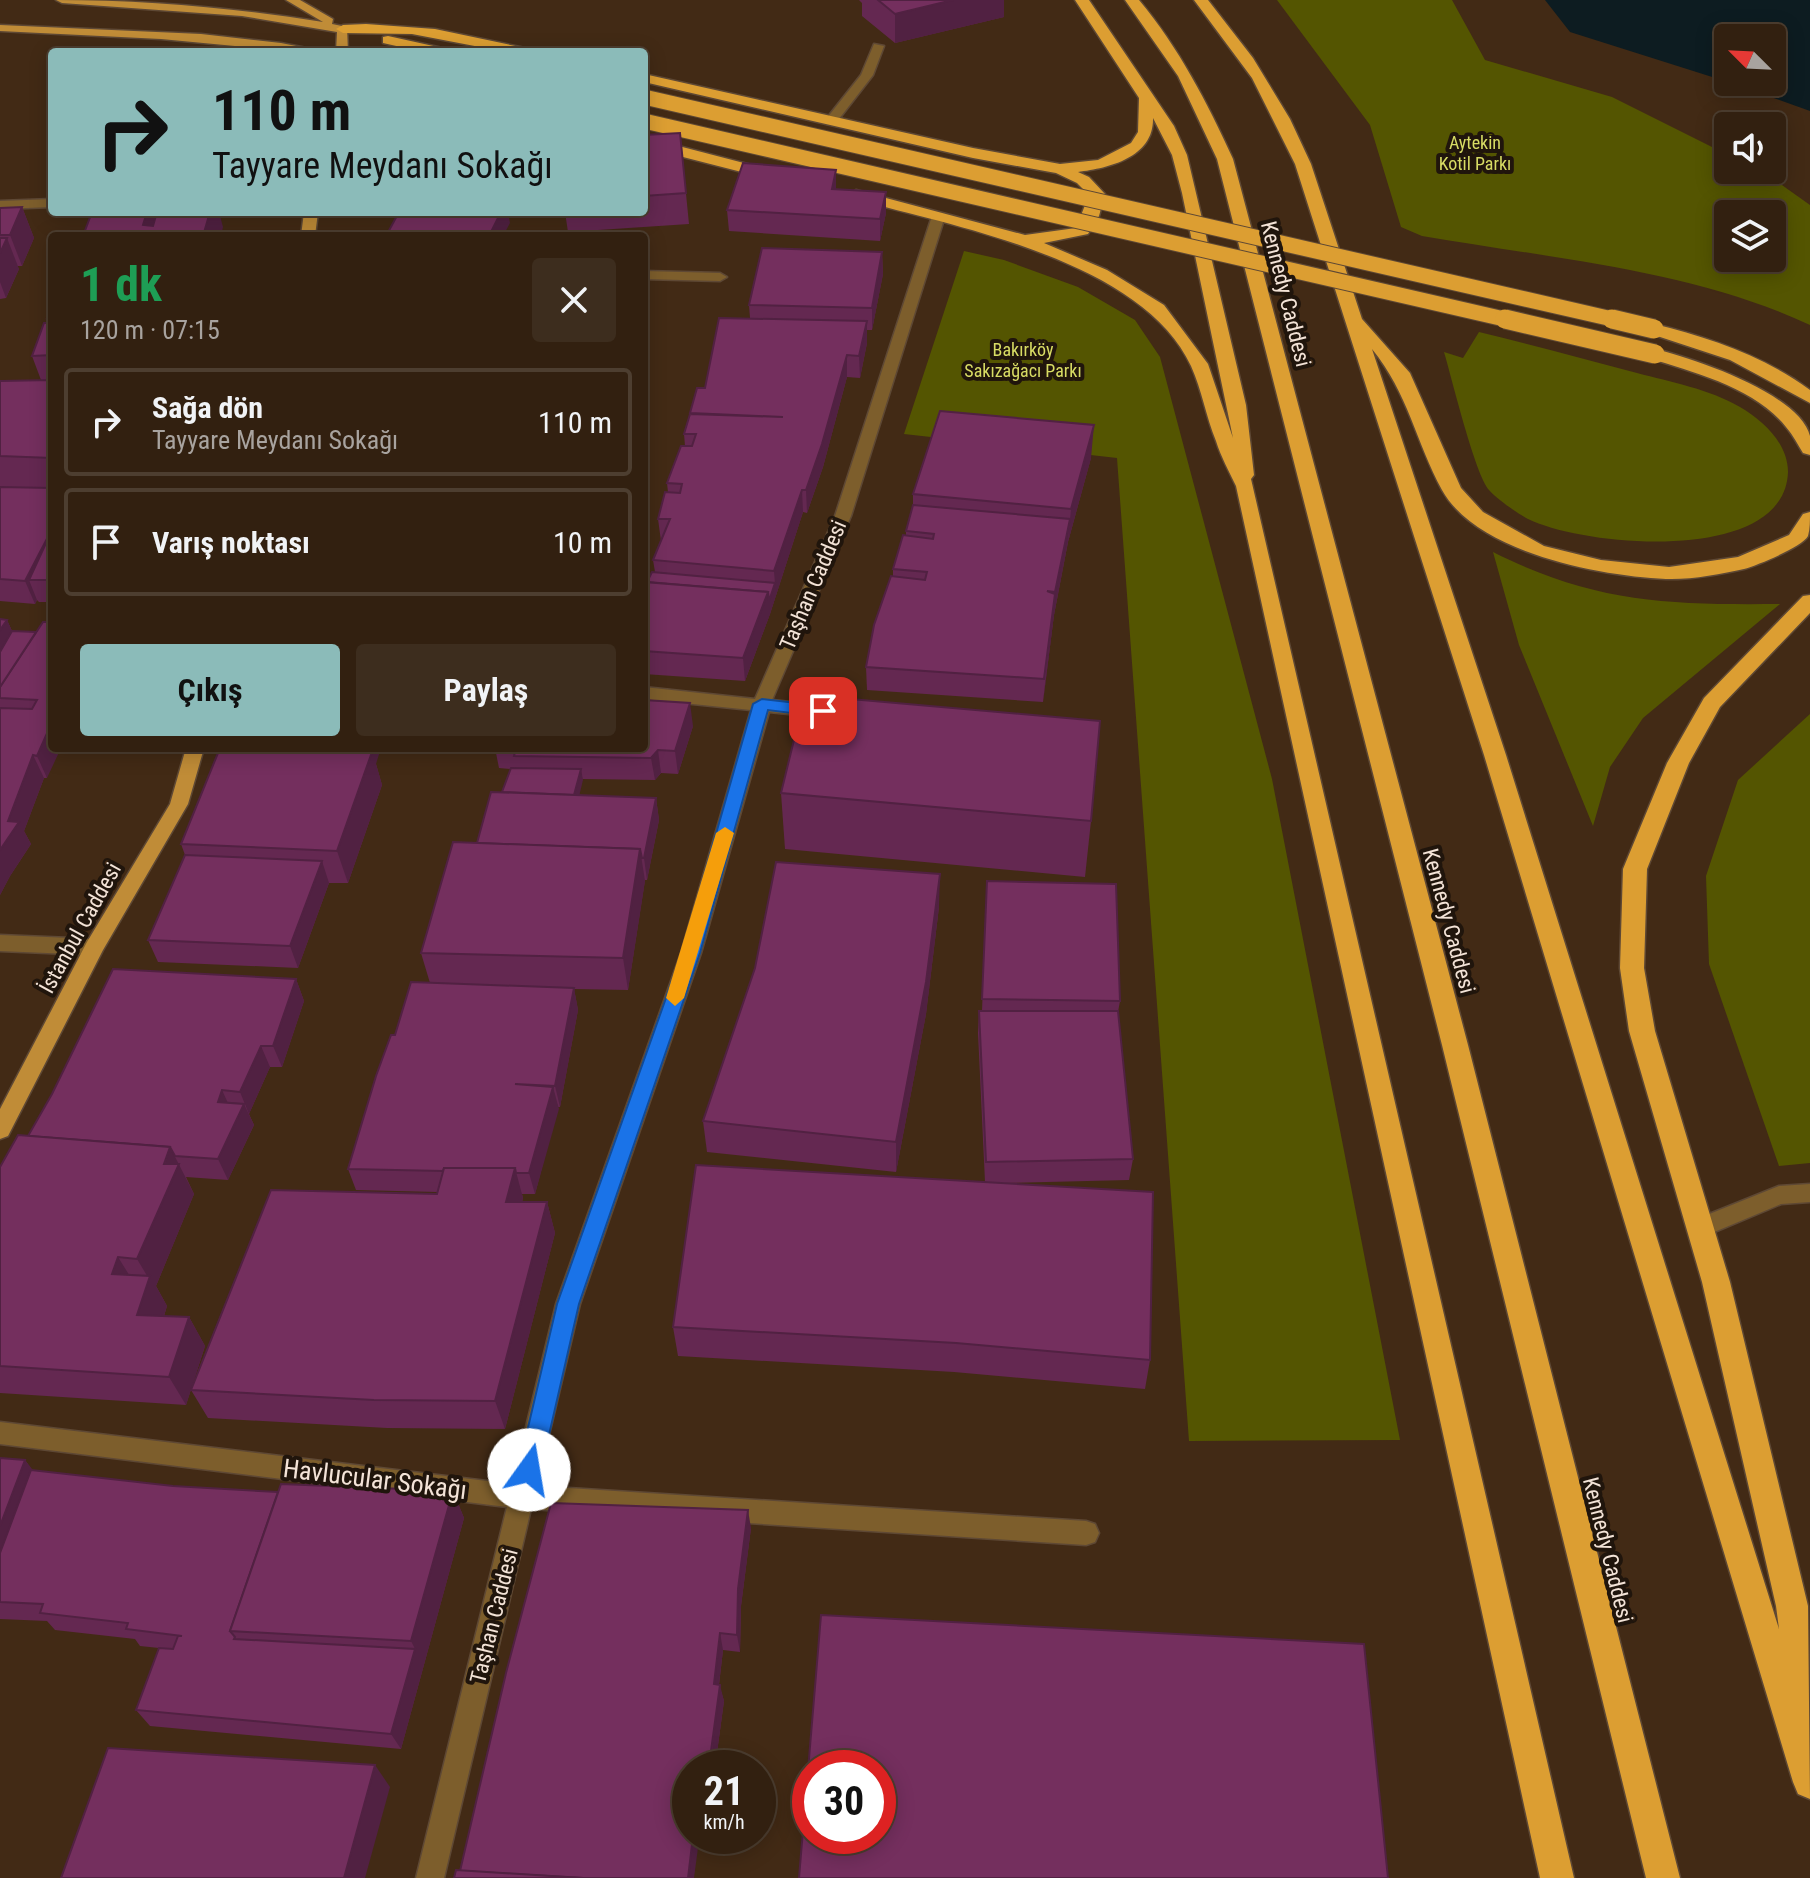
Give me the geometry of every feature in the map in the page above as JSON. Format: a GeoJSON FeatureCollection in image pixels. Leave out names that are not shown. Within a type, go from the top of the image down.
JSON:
{"type":"FeatureCollection","features":[{"type":"Feature","properties":{"kind":"highway"},"geometry":{"type":"LineString","coordinates":[[1082,0],[1110,38],[1146,98],[1161,115],[1173,140],[1190,194],[1245,445],[1245,486]]}},
{"type":"Feature","properties":{"kind":"highway","name":"Kennedy Caddesi"},"geometry":{"type":"LineString","coordinates":[[1132,0],[1166,43],[1191,84],[1225,159],[1455,1045],[1663,1878]]}},
{"type":"Feature","properties":{"kind":"highway"},"geometry":{"type":"LineString","coordinates":[[1201,0],[1240,46],[1287,123],[1495,755],[1810,1782]]}},
{"type":"Feature","properties":{"kind":"highway"},"geometry":{"type":"LineString","coordinates":[[343,29],[408,28],[506,48]]}},
{"type":"Feature","properties":{"kind":"highway"},"geometry":{"type":"LineString","coordinates":[[343,29],[425,48]]}},
{"type":"Feature","properties":{"kind":"highway"},"geometry":{"type":"LineString","coordinates":[[648,79],[1060,169],[1083,180],[1097,194],[1091,216],[1082,231],[1058,237],[1022,239]]}},
{"type":"Feature","properties":{"kind":"highway"},"geometry":{"type":"LineString","coordinates":[[648,98],[1654,329],[1753,363],[1792,384],[1810,398]]}},
{"type":"Feature","properties":{"kind":"highway"},"geometry":{"type":"LineString","coordinates":[[1060,169],[1102,164],[1137,146],[1146,132],[1146,98]]}},
{"type":"Feature","properties":{"kind":"highway"},"geometry":{"type":"LineString","coordinates":[[648,122],[1655,354],[1739,386],[1771,404],[1792,422],[1810,449]]}},
{"type":"Feature","properties":{"kind":"highway"},"geometry":{"type":"LineString","coordinates":[[648,143],[787,178]]}},
{"type":"Feature","properties":{"kind":"highway"},"geometry":{"type":"LineString","coordinates":[[832,190],[1022,239],[1101,274],[1158,309],[1199,364],[1225,442],[1245,486],[1557,1878]]}},
{"type":"Feature","properties":{"kind":"highway"},"geometry":{"type":"LineString","coordinates":[[1350,311],[1401,373],[1452,490],[1476,516],[1537,550],[1601,566],[1669,573],[1742,563],[1796,539],[1810,518]]}},
{"type":"Feature","properties":{"kind":"highway"},"geometry":{"type":"LineString","coordinates":[[1810,601],[1712,703],[1678,763],[1635,869],[1632,968],[1642,1031],[1716,1282],[1792,1606],[1810,1758]]}},
{"type":"Feature","properties":{"kind":"main road"},"geometry":{"type":"LineString","coordinates":[[62,0],[242,13],[343,29]]}},
{"type":"Feature","properties":{"kind":"main road"},"geometry":{"type":"LineString","coordinates":[[292,0],[343,29]]}},
{"type":"Feature","properties":{"kind":"main road"},"geometry":{"type":"LineString","coordinates":[[0,28],[150,33],[293,48]]}},
{"type":"Feature","properties":{"kind":"main road"},"geometry":{"type":"LineString","coordinates":[[342,48],[343,29]]}},
{"type":"Feature","properties":{"kind":"main road","name":"İstanbul Caddesi"},"geometry":{"type":"LineString","coordinates":[[0,1130],[94,947],[179,804],[194,752]]}},
{"type":"Feature","properties":{"kind":"street"},"geometry":{"type":"LineString","coordinates":[[831,121],[857,89],[878,54],[878,46]]}},
{"type":"Feature","properties":{"kind":"street"},"geometry":{"type":"LineString","coordinates":[[0,205],[48,203]]}},
{"type":"Feature","properties":{"kind":"street","name":"Taşhan Caddesi"},"geometry":{"type":"LineString","coordinates":[[430,1878],[568,1304],[691,953],[762,704],[843,516],[938,216]]}},
{"type":"Feature","properties":{"kind":"street"},"geometry":{"type":"LineString","coordinates":[[648,275],[720,277]]}},
{"type":"Feature","properties":{"kind":"street"},"geometry":{"type":"LineString","coordinates":[[648,693],[839,713]]}},
{"type":"Feature","properties":{"kind":"street"},"geometry":{"type":"LineString","coordinates":[[0,943],[94,947]]}},
{"type":"Feature","properties":{"kind":"street"},"geometry":{"type":"LineString","coordinates":[[1700,1228],[1779,1195],[1810,1193]]}},
{"type":"Feature","properties":{"kind":"street","name":"Havlucular Sokağı"},"geometry":{"type":"LineString","coordinates":[[0,1433],[523,1497],[1086,1533]]}},
{"type":"Feature","properties":{"kind":"green space","name":"Aytekin Kotil Parkı"},"geometry":{"type":"Polygon","coordinates":[[[1277,0],[1452,0],[1485,60],[1612,97],[1714,148],[1714,184],[1780,184],[1810,205],[1810,325],[1765,306],[1669,278],[1422,236],[1401,227],[1370,125],[1277,0]]]}},
{"type":"Feature","properties":{"kind":"green space","name":"Bakırköy Sakızağacı Parkı"},"geometry":{"type":"Polygon","coordinates":[[[964,251],[1004,260],[1078,287],[1135,320],[1160,357],[1272,779],[1400,1440],[1189,1441],[1117,458],[904,434],[964,251]]]}},
{"type":"Feature","properties":{"kind":"green space"},"geometry":{"type":"Polygon","coordinates":[[[1479,332],[1690,387],[1740,407],[1766,426],[1784,452],[1788,472],[1778,502],[1754,523],[1719,535],[1678,541],[1592,537],[1528,519],[1497,498],[1483,481],[1444,352],[1463,358],[1479,332]]]}},
{"type":"Feature","properties":{"kind":"green space"},"geometry":{"type":"Polygon","coordinates":[[[1493,552],[1565,582],[1633,598],[1780,604],[1643,718],[1610,767],[1593,826],[1519,645],[1493,552]]]}},
{"type":"Feature","properties":{"kind":"green space"},"geometry":{"type":"Polygon","coordinates":[[[1810,714],[1810,1163],[1779,1166],[1709,964],[1706,876],[1738,780],[1810,714]]]}},
{"type":"Feature","properties":{"kind":"shaded area"},"geometry":{"type":"Polygon","coordinates":[[[1545,0],[1810,0],[1810,111],[1768,96],[1786,96],[1786,24],[1714,24],[1714,78],[1570,32],[1545,0]]]}},
{"type":"Feature","properties":{"kind":"building"},"geometry":{"type":"Polygon","coordinates":[[[878,0],[953,0],[895,14],[878,0]]]}},
{"type":"Feature","properties":{"kind":"building"},"geometry":{"type":"Polygon","coordinates":[[[680,133],[686,193],[648,196],[648,135],[680,133]]]}},
{"type":"Feature","properties":{"kind":"building"},"geometry":{"type":"Polygon","coordinates":[[[743,163],[836,170],[832,189],[886,192],[880,219],[727,210],[743,163]]]}},
{"type":"Feature","properties":{"kind":"building"},"geometry":{"type":"Polygon","coordinates":[[[22,207],[10,235],[0,235],[0,208],[22,207]]]}},
{"type":"Feature","properties":{"kind":"building"},"geometry":{"type":"Polygon","coordinates":[[[90,216],[146,216],[143,225],[153,226],[156,216],[209,216],[204,232],[84,232],[90,216]]]}},
{"type":"Feature","properties":{"kind":"building"},"geometry":{"type":"Polygon","coordinates":[[[397,216],[499,216],[491,232],[388,232],[397,216]]]}},
{"type":"Feature","properties":{"kind":"building"},"geometry":{"type":"Polygon","coordinates":[[[0,238],[7,238],[0,253],[0,238]]]}},
{"type":"Feature","properties":{"kind":"building"},"geometry":{"type":"Polygon","coordinates":[[[762,248],[882,252],[872,308],[749,305],[762,248]]]}},
{"type":"Feature","properties":{"kind":"building"},"geometry":{"type":"Polygon","coordinates":[[[719,318],[867,321],[859,356],[847,355],[822,444],[806,490],[802,490],[774,571],[653,560],[670,519],[658,519],[665,492],[680,493],[682,484],[667,483],[681,446],[692,446],[696,434],[684,434],[690,414],[783,417],[690,413],[697,388],[705,388],[719,318]]]}},
{"type":"Feature","properties":{"kind":"building"},"geometry":{"type":"Polygon","coordinates":[[[44,323],[48,323],[48,355],[32,356],[44,323]]]}},
{"type":"Feature","properties":{"kind":"building"},"geometry":{"type":"Polygon","coordinates":[[[48,380],[48,458],[0,456],[0,381],[48,380]]]}},
{"type":"Feature","properties":{"kind":"building"},"geometry":{"type":"Polygon","coordinates":[[[940,411],[1094,425],[1071,509],[913,494],[940,411]]]}},
{"type":"Feature","properties":{"kind":"building"},"geometry":{"type":"Polygon","coordinates":[[[0,487],[48,488],[48,537],[25,581],[0,579],[0,487]]]}},
{"type":"Feature","properties":{"kind":"building"},"geometry":{"type":"Polygon","coordinates":[[[913,505],[1070,519],[1055,592],[1047,591],[1055,594],[1044,679],[866,667],[874,625],[891,576],[925,580],[927,572],[893,569],[903,535],[933,539],[934,534],[906,531],[913,505]]]}},
{"type":"Feature","properties":{"kind":"building"},"geometry":{"type":"Polygon","coordinates":[[[48,539],[48,580],[29,580],[48,539]]]}},
{"type":"Feature","properties":{"kind":"building"},"geometry":{"type":"Polygon","coordinates":[[[652,572],[775,583],[769,601],[768,592],[648,580],[652,572]]]}},
{"type":"Feature","properties":{"kind":"building"},"geometry":{"type":"Polygon","coordinates":[[[648,582],[768,592],[743,658],[648,651],[648,582]]]}},
{"type":"Feature","properties":{"kind":"building"},"geometry":{"type":"Polygon","coordinates":[[[43,622],[48,622],[48,731],[37,756],[33,755],[8,821],[19,822],[0,850],[0,708],[32,709],[37,700],[0,698],[0,687],[43,622]]]}},
{"type":"Feature","properties":{"kind":"building"},"geometry":{"type":"Polygon","coordinates":[[[12,631],[36,632],[0,687],[0,652],[12,631]]]}},
{"type":"Feature","properties":{"kind":"building"},"geometry":{"type":"Polygon","coordinates":[[[805,695],[1100,721],[1091,821],[781,793],[805,695]]]}},
{"type":"Feature","properties":{"kind":"building"},"geometry":{"type":"Polygon","coordinates":[[[648,700],[690,703],[675,751],[658,750],[651,758],[514,756],[515,752],[648,752],[648,700]]]}},
{"type":"Feature","properties":{"kind":"building"},"geometry":{"type":"Polygon","coordinates":[[[218,752],[372,752],[337,851],[181,844],[218,752]]]}},
{"type":"Feature","properties":{"kind":"building"},"geometry":{"type":"Polygon","coordinates":[[[511,768],[581,769],[574,795],[502,792],[511,768]]]}},
{"type":"Feature","properties":{"kind":"building"},"geometry":{"type":"Polygon","coordinates":[[[491,792],[656,798],[644,858],[640,849],[477,843],[491,792]]]}},
{"type":"Feature","properties":{"kind":"building"},"geometry":{"type":"Polygon","coordinates":[[[453,842],[640,849],[623,958],[421,953],[453,842]]]}},
{"type":"Feature","properties":{"kind":"building"},"geometry":{"type":"Polygon","coordinates":[[[185,855],[322,861],[290,946],[148,940],[185,855]]]}},
{"type":"Feature","properties":{"kind":"building"},"geometry":{"type":"Polygon","coordinates":[[[776,862],[940,874],[926,982],[896,1142],[703,1121],[755,968],[776,862]]]}},
{"type":"Feature","properties":{"kind":"building"},"geometry":{"type":"Polygon","coordinates":[[[987,881],[1116,884],[1120,1001],[982,999],[987,881]]]}},
{"type":"Feature","properties":{"kind":"building"},"geometry":{"type":"Polygon","coordinates":[[[113,969],[296,979],[273,1046],[261,1046],[240,1092],[222,1090],[218,1102],[244,1104],[218,1159],[175,1156],[170,1147],[28,1136],[113,969]]]}},
{"type":"Feature","properties":{"kind":"building"},"geometry":{"type":"Polygon","coordinates":[[[411,982],[574,988],[555,1086],[515,1084],[553,1087],[529,1173],[516,1173],[515,1168],[444,1168],[443,1171],[348,1169],[376,1076],[391,1035],[395,1035],[411,982]]]}},
{"type":"Feature","properties":{"kind":"building"},"geometry":{"type":"Polygon","coordinates":[[[979,1011],[1118,1011],[1133,1159],[986,1162],[979,1011]]]}},
{"type":"Feature","properties":{"kind":"building"},"geometry":{"type":"Polygon","coordinates":[[[18,1135],[170,1147],[164,1164],[179,1164],[137,1259],[118,1257],[112,1274],[150,1276],[137,1315],[189,1317],[169,1377],[0,1366],[0,1167],[18,1135]]]}},
{"type":"Feature","properties":{"kind":"building"},"geometry":{"type":"Polygon","coordinates":[[[696,1165],[1153,1192],[1150,1360],[956,1343],[673,1327],[696,1165]]]}},
{"type":"Feature","properties":{"kind":"building"},"geometry":{"type":"Polygon","coordinates":[[[444,1168],[515,1168],[506,1202],[547,1202],[495,1401],[374,1400],[191,1390],[271,1190],[437,1194],[444,1168]]]}},
{"type":"Feature","properties":{"kind":"building"},"geometry":{"type":"Polygon","coordinates":[[[0,1458],[25,1460],[0,1526],[0,1458]]]}},
{"type":"Feature","properties":{"kind":"building"},"geometry":{"type":"Polygon","coordinates":[[[31,1470],[173,1486],[278,1492],[230,1631],[234,1639],[415,1649],[391,1734],[136,1710],[159,1648],[173,1649],[178,1636],[182,1636],[126,1629],[128,1623],[40,1613],[43,1604],[0,1602],[0,1553],[31,1470]]]}},
{"type":"Feature","properties":{"kind":"building"},"geometry":{"type":"Polygon","coordinates":[[[281,1484],[453,1491],[411,1641],[230,1631],[281,1484]]]}},
{"type":"Feature","properties":{"kind":"building"},"geometry":{"type":"Polygon","coordinates":[[[551,1503],[748,1510],[738,1589],[737,1635],[720,1633],[714,1684],[720,1685],[711,1750],[672,1750],[672,1854],[691,1854],[688,1878],[583,1878],[460,1871],[506,1673],[551,1503]]]}},
{"type":"Feature","properties":{"kind":"building"},"geometry":{"type":"Polygon","coordinates":[[[821,1615],[1364,1644],[1388,1878],[799,1878],[801,1854],[896,1854],[896,1750],[810,1750],[821,1615]]]}},
{"type":"Feature","properties":{"kind":"building"},"geometry":{"type":"Polygon","coordinates":[[[108,1748],[375,1765],[344,1878],[61,1878],[108,1748]]]}},
{"type":"Feature","properties":{"kind":"building"},"geometry":{"type":"Polygon","coordinates":[[[456,1870],[583,1878],[454,1878],[456,1870]]]}},
{"type":"Feature","properties":{"kind":"slow traffic"},"geometry":{"type":"LineString","coordinates":[[675,998],[725,833]]}},
{"type":"Feature","properties":{"kind":"route"},"geometry":{"type":"LineString","coordinates":[[529,1470],[568,1304],[691,953],[762,704],[823,711]]}}]}
